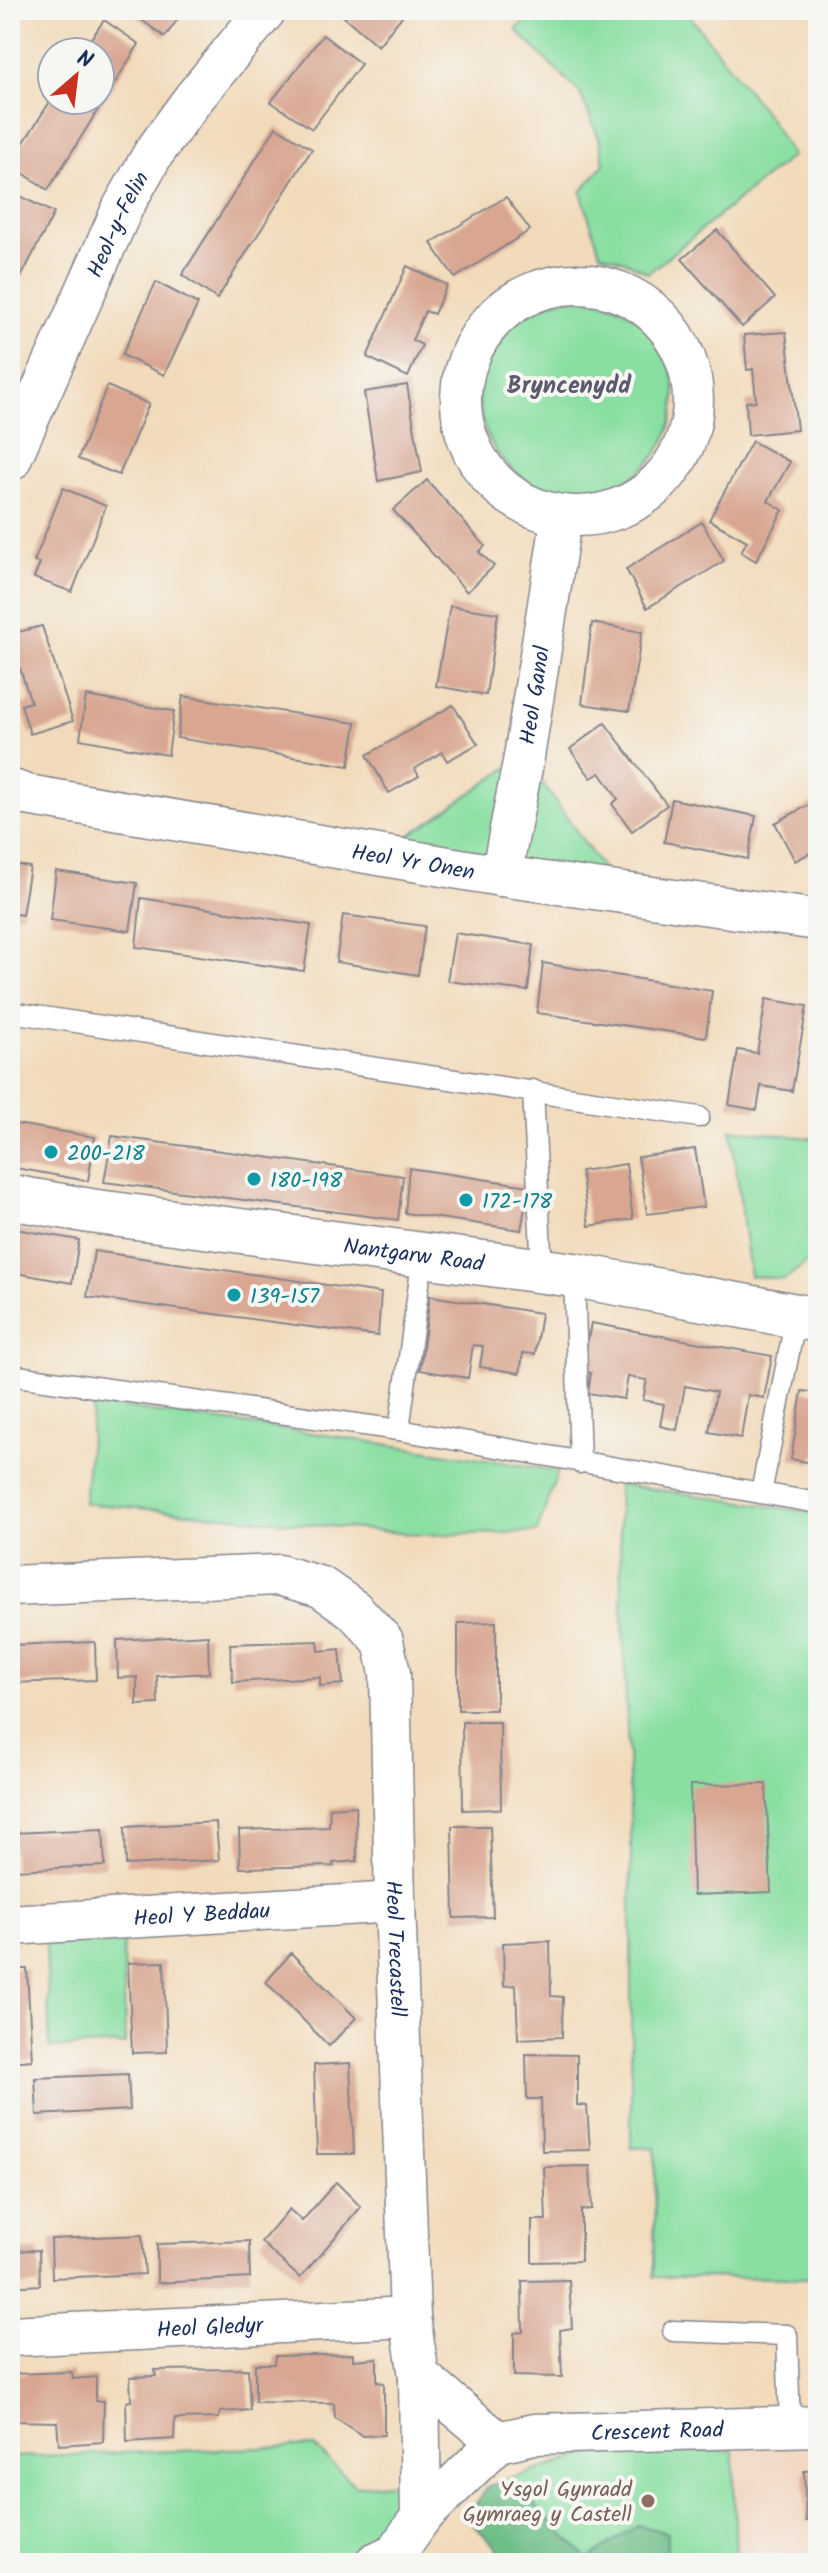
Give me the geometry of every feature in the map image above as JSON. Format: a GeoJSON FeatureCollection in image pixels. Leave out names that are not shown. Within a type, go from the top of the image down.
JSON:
{"type":"FeatureCollection","features":[{"type":"Feature","properties":{"kind":"main road","name":"Nantgarw Road"},"geometry":{"type":"LineString","coordinates":[[10,1197],[90,1211],[558,1273],[807,1318]]}},
{"type":"Feature","properties":{"kind":"street","name":"Heol-y-Felin"},"geometry":{"type":"LineString","coordinates":[[10,461],[123,207],[153,154],[193,99],[266,10]]}},
{"type":"Feature","properties":{"kind":"street"},"geometry":{"type":"LineString","coordinates":[[592,284],[631,296],[660,318],[681,347],[692,382],[692,418],[680,453],[659,483],[629,504],[595,515],[562,515],[520,502],[488,476],[467,442],[460,403],[465,362],[484,327],[514,300],[552,285],[592,284]]}},
{"type":"Feature","properties":{"kind":"street","name":"Heol Ganol"},"geometry":{"type":"LineString","coordinates":[[501,876],[524,757],[562,515]]}},
{"type":"Feature","properties":{"kind":"street","name":"Heol Yr Onen"},"geometry":{"type":"LineString","coordinates":[[10,789],[27,795],[501,876],[818,920]]}},
{"type":"Feature","properties":{"kind":"street","name":"Heol Trecastell"},"geometry":{"type":"LineString","coordinates":[[10,1586],[279,1575],[321,1587],[354,1610],[383,1641],[390,1673],[410,2317],[419,2376],[421,2517]]}},
{"type":"Feature","properties":{"kind":"street","name":"Heol Y Beddau"},"geometry":{"type":"LineString","coordinates":[[10,1925],[395,1902]]}},
{"type":"Feature","properties":{"kind":"street","name":"Heol Gledyr"},"geometry":{"type":"LineString","coordinates":[[10,2336],[410,2317]]}},
{"type":"Feature","properties":{"kind":"street"},"geometry":{"type":"LineString","coordinates":[[375,2563],[396,2553],[421,2517],[498,2442],[419,2376]]}},
{"type":"Feature","properties":{"kind":"street","name":"Crescent Road"},"geometry":{"type":"LineString","coordinates":[[498,2442],[534,2434],[804,2427]]}},
{"type":"Feature","properties":{"kind":"lane"},"geometry":{"type":"LineString","coordinates":[[10,1012],[699,1117]]}},
{"type":"Feature","properties":{"kind":"lane"},"geometry":{"type":"LineString","coordinates":[[533,1090],[580,1463]]}},
{"type":"Feature","properties":{"kind":"lane"},"geometry":{"type":"LineString","coordinates":[[399,1430],[423,1255]]}},
{"type":"Feature","properties":{"kind":"lane"},"geometry":{"type":"LineString","coordinates":[[761,1493],[807,1318]]}},
{"type":"Feature","properties":{"kind":"lane"},"geometry":{"type":"LineString","coordinates":[[10,1375],[399,1430],[818,1503]]}},
{"type":"Feature","properties":{"kind":"lane"},"geometry":{"type":"LineString","coordinates":[[673,2331],[787,2335],[804,2427]]}},
{"type":"Feature","properties":{"kind":"shaded area","name":"Ysgol Gynradd Gymraeg y Castell"},"geometry":{"type":"Polygon","coordinates":[[[818,2447],[818,2563],[512,2563],[466,2517],[489,2486],[589,2454],[818,2447]]]}},
{"type":"Feature","properties":{"kind":"green space"},"geometry":{"type":"Polygon","coordinates":[[[536,10],[685,10],[770,119],[792,156],[648,273],[600,253],[581,192],[604,164],[599,138],[580,93],[516,30],[536,10]]]}},
{"type":"Feature","properties":{"kind":"green space"},"geometry":{"type":"Polygon","coordinates":[[[577,298],[596,299],[615,305],[647,326],[668,358],[674,377],[674,415],[668,434],[647,466],[615,487],[596,493],[577,494],[558,493],[539,487],[507,466],[486,434],[480,415],[479,396],[480,377],[486,358],[507,326],[539,305],[558,299],[577,298]]]}},
{"type":"Feature","properties":{"kind":"green space"},"geometry":{"type":"Polygon","coordinates":[[[524,757],[619,892],[379,856],[524,757]]]}},
{"type":"Feature","properties":{"kind":"green space"},"geometry":{"type":"Polygon","coordinates":[[[731,1129],[818,1139],[818,1216],[811,1259],[785,1279],[750,1276],[731,1129]]]}},
{"type":"Feature","properties":{"kind":"green space"},"geometry":{"type":"Polygon","coordinates":[[[93,1404],[326,1435],[558,1471],[537,1532],[422,1535],[84,1503],[93,1404]]]}},
{"type":"Feature","properties":{"kind":"green space"},"geometry":{"type":"Polygon","coordinates":[[[618,1484],[818,1513],[818,2278],[654,2277],[655,2147],[631,2148],[631,1837],[618,1484]]]}},
{"type":"Feature","properties":{"kind":"green space"},"geometry":{"type":"Polygon","coordinates":[[[123,1918],[125,2044],[50,2048],[45,1923],[123,1918]]]}},
{"type":"Feature","properties":{"kind":"green space"},"geometry":{"type":"Polygon","coordinates":[[[314,2446],[355,2486],[421,2480],[375,2563],[10,2563],[10,2457],[314,2446]]]}},
{"type":"Feature","properties":{"kind":"green space"},"geometry":{"type":"Polygon","coordinates":[[[733,2450],[736,2563],[667,2563],[669,2551],[588,2560],[509,2479],[589,2454],[733,2450]]]}},
{"type":"Feature","properties":{"kind":"green space"},"geometry":{"type":"Polygon","coordinates":[[[509,2479],[588,2559],[639,2525],[667,2533],[667,2563],[512,2563],[466,2517],[489,2486],[509,2479]]]}},
{"type":"Feature","properties":{"kind":"building"},"geometry":{"type":"Polygon","coordinates":[[[128,10],[184,10],[165,37],[128,10]]]}},
{"type":"Feature","properties":{"kind":"building"},"geometry":{"type":"Polygon","coordinates":[[[347,10],[407,10],[378,46],[343,16],[347,10]]]}},
{"type":"Feature","properties":{"kind":"building"},"geometry":{"type":"Polygon","coordinates":[[[104,20],[139,44],[116,81],[116,36],[93,36],[104,20]]]}},
{"type":"Feature","properties":{"kind":"building"},"geometry":{"type":"Polygon","coordinates":[[[323,35],[361,64],[312,129],[271,102],[323,35]]]}},
{"type":"Feature","properties":{"kind":"building"},"geometry":{"type":"Polygon","coordinates":[[[41,116],[94,116],[48,190],[10,164],[41,116]]]}},
{"type":"Feature","properties":{"kind":"building"},"geometry":{"type":"Polygon","coordinates":[[[276,127],[312,149],[217,299],[182,275],[276,127]]]}},
{"type":"Feature","properties":{"kind":"building"},"geometry":{"type":"Polygon","coordinates":[[[10,191],[54,213],[17,285],[10,281],[10,191]]]}},
{"type":"Feature","properties":{"kind":"building"},"geometry":{"type":"Polygon","coordinates":[[[506,197],[530,230],[455,278],[431,243],[506,197]]]}},
{"type":"Feature","properties":{"kind":"building"},"geometry":{"type":"Polygon","coordinates":[[[717,230],[775,298],[742,327],[682,259],[717,230]]]}},
{"type":"Feature","properties":{"kind":"building"},"geometry":{"type":"Polygon","coordinates":[[[407,266],[447,285],[434,314],[425,311],[412,340],[422,345],[408,377],[367,357],[407,266]]]}},
{"type":"Feature","properties":{"kind":"building"},"geometry":{"type":"Polygon","coordinates":[[[156,282],[198,304],[164,375],[122,355],[156,282]]]}},
{"type":"Feature","properties":{"kind":"building"},"geometry":{"type":"Polygon","coordinates":[[[786,332],[797,430],[748,435],[746,402],[756,401],[753,369],[747,370],[744,335],[786,332]]]}},
{"type":"Feature","properties":{"kind":"building"},"geometry":{"type":"Polygon","coordinates":[[[407,385],[422,472],[378,481],[364,392],[407,385]]]}},
{"type":"Feature","properties":{"kind":"building"},"geometry":{"type":"Polygon","coordinates":[[[107,386],[149,404],[119,475],[78,459],[107,386]]]}},
{"type":"Feature","properties":{"kind":"building"},"geometry":{"type":"Polygon","coordinates":[[[752,441],[790,462],[768,501],[783,510],[756,561],[741,552],[747,541],[709,520],[752,441]]]}},
{"type":"Feature","properties":{"kind":"building"},"geometry":{"type":"Polygon","coordinates":[[[427,480],[485,546],[479,552],[494,566],[467,592],[393,510],[427,480]]]}},
{"type":"Feature","properties":{"kind":"building"},"geometry":{"type":"Polygon","coordinates":[[[63,488],[106,506],[72,592],[34,578],[40,563],[34,562],[63,488]]]}},
{"type":"Feature","properties":{"kind":"building"},"geometry":{"type":"Polygon","coordinates":[[[702,522],[724,561],[647,608],[626,569],[702,522]]]}},
{"type":"Feature","properties":{"kind":"building"},"geometry":{"type":"Polygon","coordinates":[[[450,606],[498,613],[486,695],[436,686],[450,606]]]}},
{"type":"Feature","properties":{"kind":"building"},"geometry":{"type":"Polygon","coordinates":[[[592,623],[642,632],[629,711],[582,704],[592,623]]]}},
{"type":"Feature","properties":{"kind":"building"},"geometry":{"type":"Polygon","coordinates":[[[42,626],[73,721],[30,734],[21,705],[31,702],[20,669],[11,671],[10,634],[42,626]]]}},
{"type":"Feature","properties":{"kind":"building"},"geometry":{"type":"Polygon","coordinates":[[[86,696],[174,711],[168,755],[80,739],[86,696]]]}},
{"type":"Feature","properties":{"kind":"building"},"geometry":{"type":"Polygon","coordinates":[[[183,696],[356,723],[349,766],[177,738],[183,696]]]}},
{"type":"Feature","properties":{"kind":"building"},"geometry":{"type":"Polygon","coordinates":[[[453,705],[478,744],[447,761],[442,752],[415,769],[419,776],[389,793],[367,755],[453,705]]]}},
{"type":"Feature","properties":{"kind":"building"},"geometry":{"type":"Polygon","coordinates":[[[605,723],[667,805],[632,831],[612,804],[618,799],[600,773],[591,778],[570,749],[605,723]]]}},
{"type":"Feature","properties":{"kind":"building"},"geometry":{"type":"Polygon","coordinates":[[[672,799],[756,816],[748,859],[664,842],[672,799]]]}},
{"type":"Feature","properties":{"kind":"building"},"geometry":{"type":"Polygon","coordinates":[[[818,800],[818,849],[795,861],[775,823],[818,800]]]}},
{"type":"Feature","properties":{"kind":"building"},"geometry":{"type":"Polygon","coordinates":[[[10,864],[30,867],[22,915],[10,913],[10,864]]]}},
{"type":"Feature","properties":{"kind":"building"},"geometry":{"type":"Polygon","coordinates":[[[56,871],[137,883],[130,931],[50,920],[56,871]]]}},
{"type":"Feature","properties":{"kind":"building"},"geometry":{"type":"Polygon","coordinates":[[[141,898],[311,925],[304,971],[136,947],[141,898]]]}},
{"type":"Feature","properties":{"kind":"building"},"geometry":{"type":"Polygon","coordinates":[[[343,915],[425,926],[418,975],[336,962],[343,915]]]}},
{"type":"Feature","properties":{"kind":"building"},"geometry":{"type":"Polygon","coordinates":[[[455,933],[533,945],[528,991],[447,981],[455,933]]]}},
{"type":"Feature","properties":{"kind":"building"},"geometry":{"type":"Polygon","coordinates":[[[543,963],[712,991],[706,1037],[537,1013],[543,963]]]}},
{"type":"Feature","properties":{"kind":"building"},"geometry":{"type":"Polygon","coordinates":[[[766,999],[807,1006],[792,1091],[761,1086],[757,1110],[729,1105],[738,1050],[757,1053],[766,999]]]}},
{"type":"Feature","properties":{"kind":"building","name":"200-218"},"geometry":{"type":"Polygon","coordinates":[[[10,1123],[95,1137],[88,1181],[10,1167],[10,1123]]]}},
{"type":"Feature","properties":{"kind":"building","name":"180-198"},"geometry":{"type":"Polygon","coordinates":[[[112,1136],[403,1176],[398,1220],[104,1182],[112,1136]]]}},
{"type":"Feature","properties":{"kind":"building"},"geometry":{"type":"Polygon","coordinates":[[[695,1149],[704,1207],[647,1214],[638,1157],[695,1149]]]}},
{"type":"Feature","properties":{"kind":"building"},"geometry":{"type":"Polygon","coordinates":[[[626,1164],[633,1219],[589,1226],[581,1171],[626,1164]]]}},
{"type":"Feature","properties":{"kind":"building","name":"172-178"},"geometry":{"type":"Polygon","coordinates":[[[409,1168],[529,1186],[521,1230],[405,1213],[409,1168]]]}},
{"type":"Feature","properties":{"kind":"building"},"geometry":{"type":"Polygon","coordinates":[[[10,1228],[79,1240],[72,1283],[10,1272],[10,1228]]]}},
{"type":"Feature","properties":{"kind":"building","name":"139-157"},"geometry":{"type":"Polygon","coordinates":[[[94,1251],[381,1293],[378,1336],[87,1297],[94,1251]]]}},
{"type":"Feature","properties":{"kind":"building"},"geometry":{"type":"Polygon","coordinates":[[[430,1296],[541,1313],[535,1354],[523,1353],[520,1373],[480,1367],[483,1346],[473,1345],[468,1378],[420,1370],[430,1296]]]}},
{"type":"Feature","properties":{"kind":"building"},"geometry":{"type":"Polygon","coordinates":[[[591,1323],[772,1356],[764,1398],[748,1395],[741,1438],[709,1432],[716,1392],[685,1386],[677,1430],[660,1426],[664,1404],[643,1400],[647,1380],[628,1377],[624,1399],[588,1393],[591,1373],[582,1371],[591,1323]]]}},
{"type":"Feature","properties":{"kind":"building"},"geometry":{"type":"Polygon","coordinates":[[[802,1391],[818,1393],[818,1455],[812,1463],[791,1459],[802,1391]]]}},
{"type":"Feature","properties":{"kind":"building"},"geometry":{"type":"Polygon","coordinates":[[[496,1622],[496,1710],[458,1710],[458,1623],[496,1622]]]}},
{"type":"Feature","properties":{"kind":"building"},"geometry":{"type":"Polygon","coordinates":[[[208,1635],[209,1673],[157,1676],[158,1704],[137,1705],[137,1677],[118,1678],[117,1640],[208,1635]]]}},
{"type":"Feature","properties":{"kind":"building"},"geometry":{"type":"Polygon","coordinates":[[[318,1641],[319,1651],[340,1649],[343,1684],[320,1686],[320,1677],[233,1682],[230,1644],[318,1641]]]}},
{"type":"Feature","properties":{"kind":"building"},"geometry":{"type":"Polygon","coordinates":[[[95,1642],[96,1680],[10,1683],[10,1645],[95,1642]]]}},
{"type":"Feature","properties":{"kind":"building"},"geometry":{"type":"Polygon","coordinates":[[[462,1722],[500,1722],[501,1809],[463,1810],[462,1722]]]}},
{"type":"Feature","properties":{"kind":"building"},"geometry":{"type":"Polygon","coordinates":[[[766,1784],[771,1892],[693,1895],[690,1785],[766,1784]]]}},
{"type":"Feature","properties":{"kind":"building"},"geometry":{"type":"Polygon","coordinates":[[[356,1806],[357,1861],[333,1863],[334,1866],[240,1868],[239,1830],[329,1827],[330,1808],[356,1806]]]}},
{"type":"Feature","properties":{"kind":"building"},"geometry":{"type":"Polygon","coordinates":[[[216,1822],[219,1860],[126,1865],[125,1827],[216,1822]]]}},
{"type":"Feature","properties":{"kind":"building"},"geometry":{"type":"Polygon","coordinates":[[[452,1826],[490,1826],[493,1917],[454,1918],[452,1826]]]}},
{"type":"Feature","properties":{"kind":"building"},"geometry":{"type":"Polygon","coordinates":[[[103,1829],[105,1866],[14,1870],[13,1833],[103,1829]]]}},
{"type":"Feature","properties":{"kind":"building"},"geometry":{"type":"Polygon","coordinates":[[[550,1941],[551,1996],[563,1997],[562,2037],[518,2039],[516,1985],[504,1986],[503,1943],[550,1941]]]}},
{"type":"Feature","properties":{"kind":"building"},"geometry":{"type":"Polygon","coordinates":[[[291,1953],[356,2018],[329,2046],[266,1982],[291,1953]]]}},
{"type":"Feature","properties":{"kind":"building"},"geometry":{"type":"Polygon","coordinates":[[[164,1962],[167,2052],[132,2053],[128,1963],[164,1962]]]}},
{"type":"Feature","properties":{"kind":"building"},"geometry":{"type":"Polygon","coordinates":[[[10,1969],[27,1969],[32,2060],[10,2062],[10,1969]]]}},
{"type":"Feature","properties":{"kind":"building"},"geometry":{"type":"Polygon","coordinates":[[[526,2054],[577,2055],[577,2105],[587,2106],[590,2150],[542,2151],[541,2099],[527,2099],[526,2054]]]}},
{"type":"Feature","properties":{"kind":"building"},"geometry":{"type":"Polygon","coordinates":[[[350,2063],[354,2154],[317,2154],[314,2065],[350,2063]]]}},
{"type":"Feature","properties":{"kind":"building"},"geometry":{"type":"Polygon","coordinates":[[[128,2074],[130,2110],[37,2115],[35,2078],[128,2074]]]}},
{"type":"Feature","properties":{"kind":"building"},"geometry":{"type":"Polygon","coordinates":[[[590,2166],[592,2209],[581,2210],[581,2261],[532,2262],[532,2220],[546,2220],[544,2167],[590,2166]]]}},
{"type":"Feature","properties":{"kind":"building"},"geometry":{"type":"Polygon","coordinates":[[[336,2182],[361,2207],[300,2278],[261,2242],[289,2209],[302,2221],[336,2182]]]}},
{"type":"Feature","properties":{"kind":"building"},"geometry":{"type":"Polygon","coordinates":[[[142,2235],[145,2274],[52,2278],[51,2239],[142,2235]]]}},
{"type":"Feature","properties":{"kind":"building"},"geometry":{"type":"Polygon","coordinates":[[[249,2241],[250,2278],[157,2283],[157,2244],[249,2241]]]}},
{"type":"Feature","properties":{"kind":"building"},"geometry":{"type":"Polygon","coordinates":[[[39,2250],[40,2285],[10,2287],[10,2251],[39,2250]]]}},
{"type":"Feature","properties":{"kind":"building"},"geometry":{"type":"Polygon","coordinates":[[[569,2280],[572,2328],[560,2330],[562,2377],[514,2376],[514,2333],[523,2332],[522,2281],[569,2280]]]}},
{"type":"Feature","properties":{"kind":"building"},"geometry":{"type":"Polygon","coordinates":[[[353,2354],[353,2360],[377,2358],[377,2382],[384,2383],[384,2435],[363,2436],[335,2418],[334,2403],[255,2402],[255,2364],[274,2364],[275,2356],[353,2354]]]}},
{"type":"Feature","properties":{"kind":"building"},"geometry":{"type":"Polygon","coordinates":[[[248,2369],[250,2410],[220,2412],[219,2418],[175,2419],[174,2439],[127,2442],[126,2402],[131,2401],[130,2377],[156,2376],[155,2370],[248,2369]]]}},
{"type":"Feature","properties":{"kind":"building"},"geometry":{"type":"Polygon","coordinates":[[[72,2372],[73,2379],[96,2377],[96,2401],[104,2401],[103,2442],[59,2445],[57,2422],[10,2421],[10,2374],[72,2372]]]}},
{"type":"Feature","properties":{"kind":"building"},"geometry":{"type":"Polygon","coordinates":[[[818,2470],[818,2520],[806,2521],[804,2471],[818,2470]]]}},
{"type":"Feature","properties":{"kind":"place","name":"200-218"},"geometry":{"type":"Point","coordinates":[51,1152]}},
{"type":"Feature","properties":{"kind":"place","name":"180-198"},"geometry":{"type":"Point","coordinates":[254,1179]}},
{"type":"Feature","properties":{"kind":"place","name":"172-178"},"geometry":{"type":"Point","coordinates":[466,1200]}},
{"type":"Feature","properties":{"kind":"place","name":"139-157"},"geometry":{"type":"Point","coordinates":[234,1295]}},
{"type":"Feature","properties":{"kind":"place","name":"Ysgol Gynradd Gymraeg y Castell"},"geometry":{"type":"Point","coordinates":[648,2501]}},
{"type":"Feature","properties":{"kind":"district","name":"Bryncenydd"},"geometry":{"type":"Point","coordinates":[569,385]}}]}
